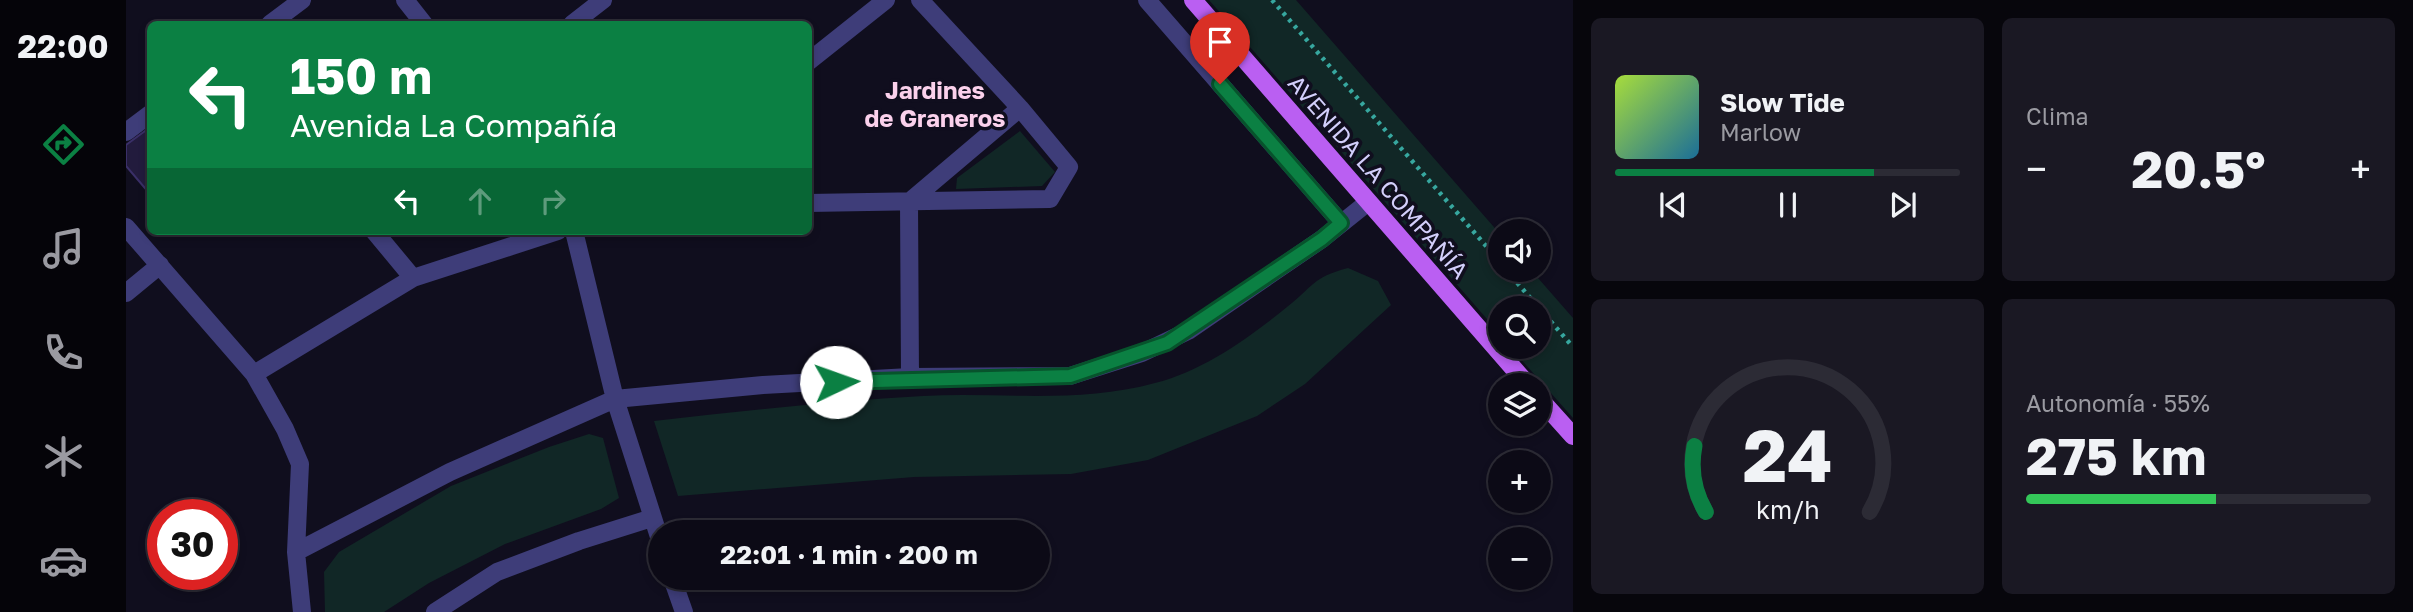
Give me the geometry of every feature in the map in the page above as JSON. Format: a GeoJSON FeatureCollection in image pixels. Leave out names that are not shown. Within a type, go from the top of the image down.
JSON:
{"type":"FeatureCollection","features":[{"type":"Feature","properties":{"kind":"main road","name":"AVENIDA LA COMPAÑÍA"},"geometry":{"type":"LineString","coordinates":[[1193,0],[1517,373]]}},
{"type":"Feature","properties":{"kind":"main road"},"geometry":{"type":"LineString","coordinates":[[1551,411],[1573,436]]}},
{"type":"Feature","properties":{"kind":"street"},"geometry":{"type":"LineString","coordinates":[[274,21],[302,0]]}},
{"type":"Feature","properties":{"kind":"street"},"geometry":{"type":"LineString","coordinates":[[405,0],[422,21]]}},
{"type":"Feature","properties":{"kind":"street"},"geometry":{"type":"LineString","coordinates":[[576,21],[603,0]]}},
{"type":"Feature","properties":{"kind":"street"},"geometry":{"type":"LineString","coordinates":[[812,59],[886,0]]}},
{"type":"Feature","properties":{"kind":"street"},"geometry":{"type":"LineString","coordinates":[[812,203],[1050,199],[1069,167],[1020,108],[920,0]]}},
{"type":"Feature","properties":{"kind":"street"},"geometry":{"type":"LineString","coordinates":[[1147,0],[1341,223]]}},
{"type":"Feature","properties":{"kind":"street"},"geometry":{"type":"LineString","coordinates":[[909,377],[909,202],[1020,108]]}},
{"type":"Feature","properties":{"kind":"street"},"geometry":{"type":"LineString","coordinates":[[126,132],[147,116]]}},
{"type":"Feature","properties":{"kind":"street"},"geometry":{"type":"LineString","coordinates":[[296,552],[450,472],[615,399],[909,377],[1070,376],[1142,353],[1188,331],[1367,203]]}},
{"type":"Feature","properties":{"kind":"street"},"geometry":{"type":"LineString","coordinates":[[126,227],[254,374],[300,464],[296,552],[302,612]]}},
{"type":"Feature","properties":{"kind":"street"},"geometry":{"type":"LineString","coordinates":[[377,235],[413,278]]}},
{"type":"Feature","properties":{"kind":"street"},"geometry":{"type":"LineString","coordinates":[[254,374],[413,278],[546,235]]}},
{"type":"Feature","properties":{"kind":"street"},"geometry":{"type":"LineString","coordinates":[[435,612],[497,572],[579,541],[652,518],[615,399],[575,235]]}},
{"type":"Feature","properties":{"kind":"street"},"geometry":{"type":"LineString","coordinates":[[126,293],[160,265]]}},
{"type":"Feature","properties":{"kind":"street"},"geometry":{"type":"LineString","coordinates":[[677,590],[684,612]]}},
{"type":"Feature","properties":{"kind":"path"},"geometry":{"type":"LineString","coordinates":[[1272,0],[1488,248]]}},
{"type":"Feature","properties":{"kind":"path"},"geometry":{"type":"LineString","coordinates":[[1517,282],[1573,346]]}},
{"type":"Feature","properties":{"kind":"green space"},"geometry":{"type":"Polygon","coordinates":[[[1209,0],[1296,0],[1488,220],[1488,282],[1542,282],[1573,318],[1573,418],[1551,393],[1551,373],[1533,373],[1521,359],[1551,359],[1551,296],[1488,296],[1488,320],[1209,0]]]}},
{"type":"Feature","properties":{"kind":"green space"},"geometry":{"type":"Polygon","coordinates":[[[1020,131],[1055,172],[1042,186],[956,189],[957,178],[1020,131]]]}},
{"type":"Feature","properties":{"kind":"green space"},"geometry":{"type":"Polygon","coordinates":[[[1348,268],[1378,281],[1391,305],[1305,384],[1257,416],[1148,460],[1071,474],[914,477],[678,496],[654,421],[890,398],[1098,393],[1155,383],[1173,378],[1225,352],[1287,307],[1314,283],[1348,268]]]}},
{"type":"Feature","properties":{"kind":"green space"},"geometry":{"type":"Polygon","coordinates":[[[589,434],[603,438],[619,498],[601,509],[505,544],[429,583],[384,612],[325,612],[324,572],[339,552],[451,486],[589,434]]]}},
{"type":"Feature","properties":{"kind":"building"},"geometry":{"type":"Polygon","coordinates":[[[145,131],[147,133],[147,190],[126,166],[126,145],[145,131]]]}},
{"type":"Feature","properties":{"kind":"district","name":"Jardines de Graneros"},"geometry":{"type":"Point","coordinates":[935,105]}},
{"type":"Feature","properties":{"kind":"route"},"geometry":{"type":"LineString","coordinates":[[836,382],[909,377],[1070,376],[1167,343],[1322,239],[1341,223],[1220,84]]}}]}
